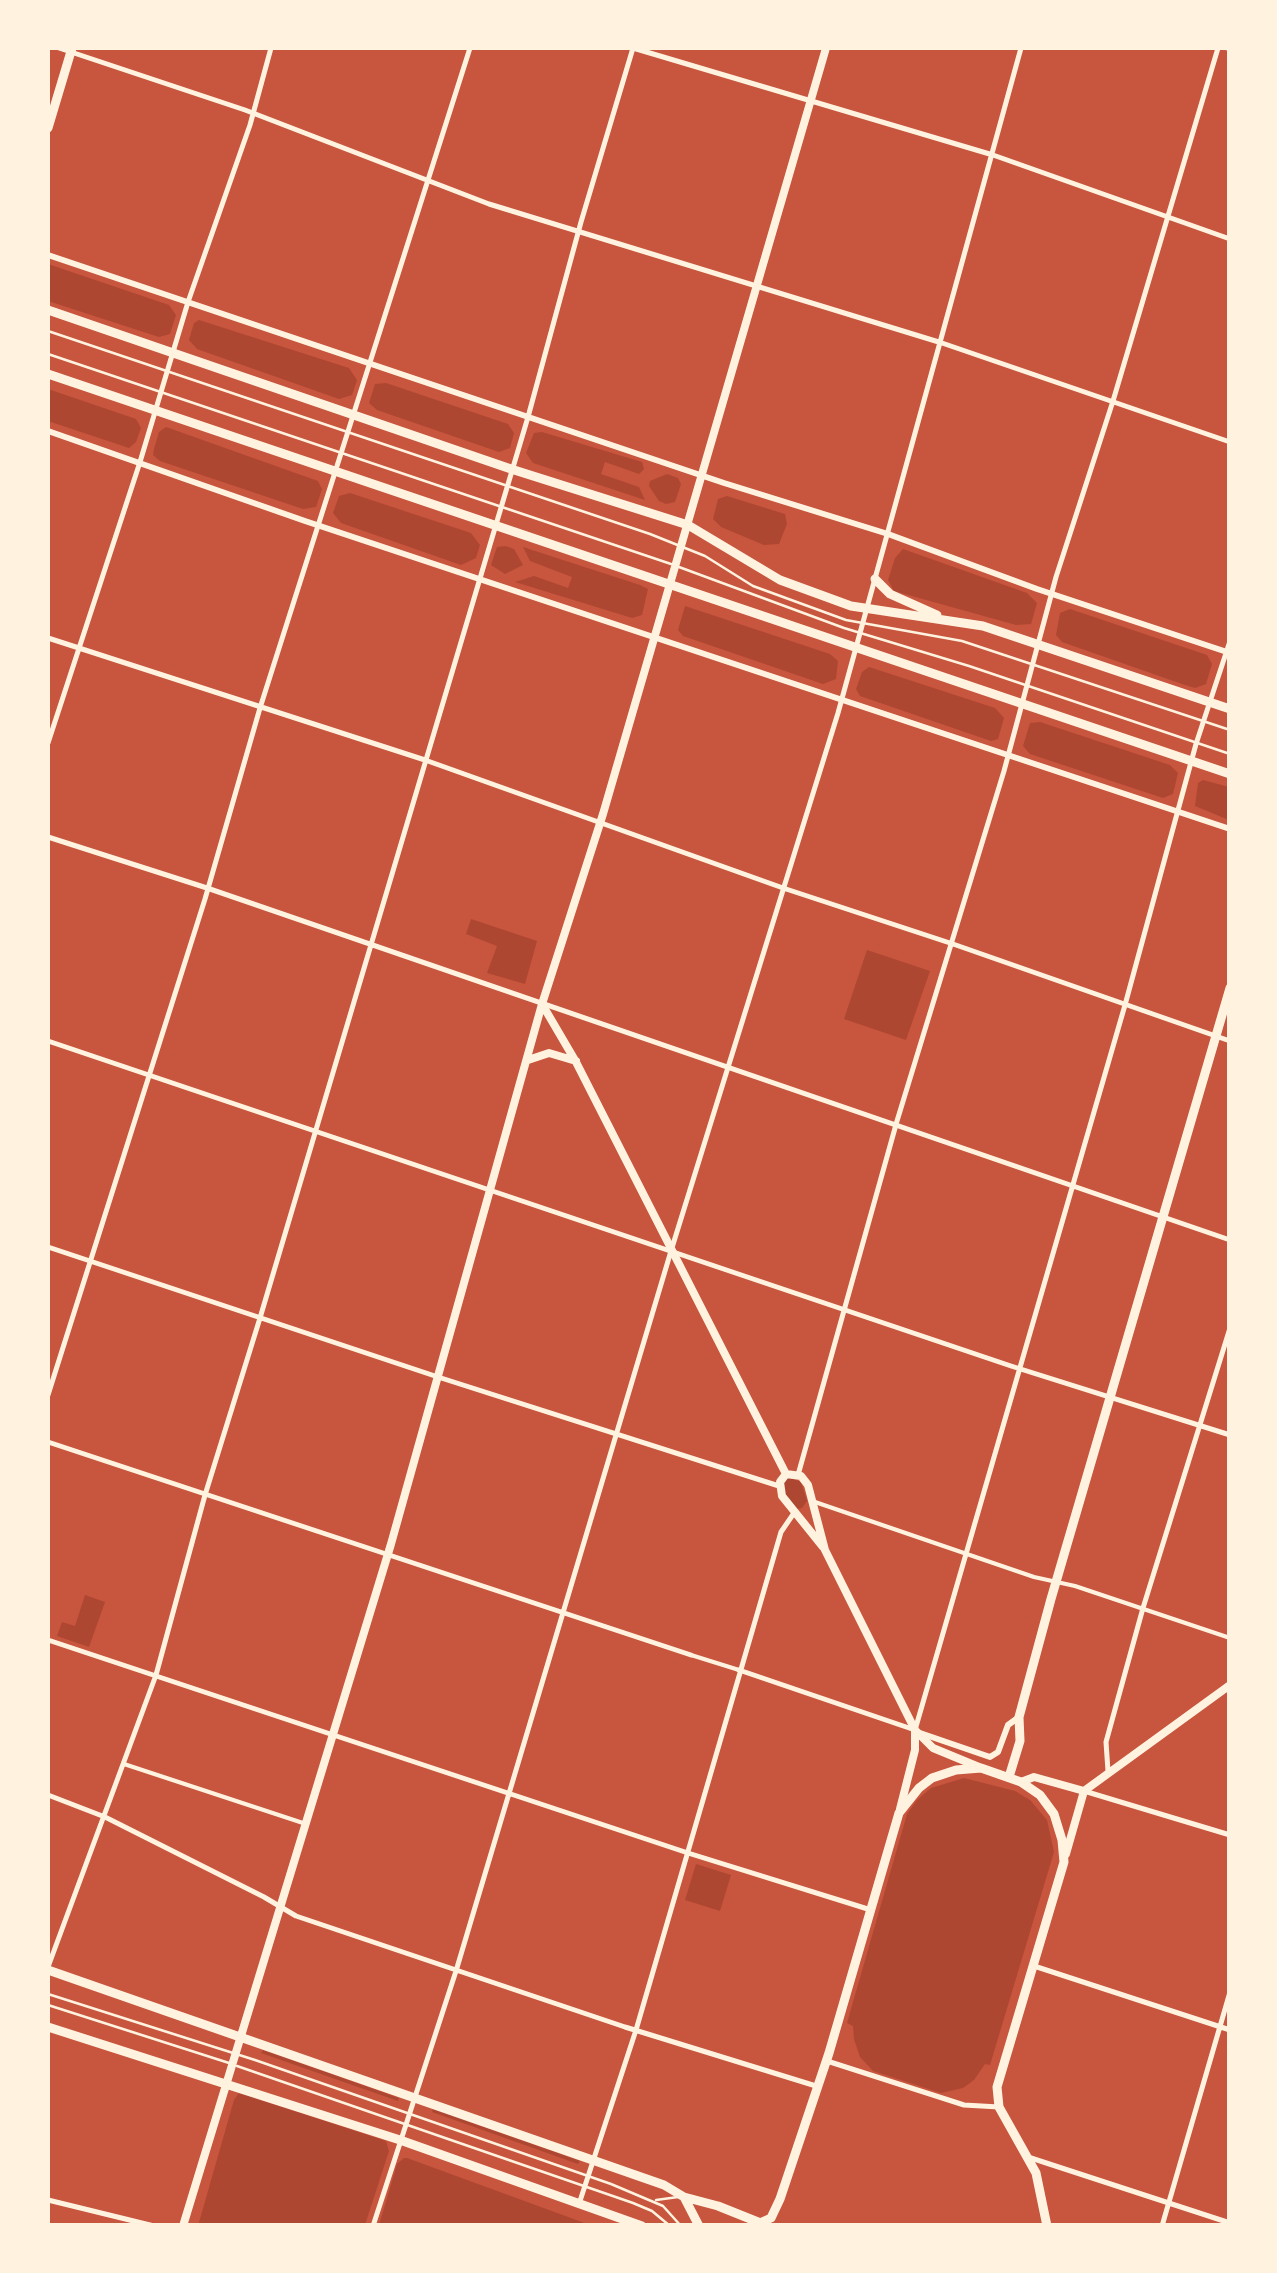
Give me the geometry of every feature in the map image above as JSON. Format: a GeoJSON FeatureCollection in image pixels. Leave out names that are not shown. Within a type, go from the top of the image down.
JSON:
{"type":"FeatureCollection","features":[{"type":"Feature","properties":{"kind":"main road"},"geometry":{"type":"LineString","coordinates":[[183,2226],[388,1556],[542,1004],[656,637],[826,48]]}},
{"type":"Feature","properties":{"kind":"main road"},"geometry":{"type":"LineString","coordinates":[[48,128],[71,50]]}},
{"type":"Feature","properties":{"kind":"main road"},"geometry":{"type":"LineString","coordinates":[[48,310],[511,469],[688,525],[788,584],[866,611],[983,626],[1230,709]]}},
{"type":"Feature","properties":{"kind":"main road"},"geometry":{"type":"LineString","coordinates":[[48,374],[1230,774]]}},
{"type":"Feature","properties":{"kind":"main road"},"geometry":{"type":"LineString","coordinates":[[875,580],[890,594],[949,620]]}},
{"type":"Feature","properties":{"kind":"main road"},"geometry":{"type":"LineString","coordinates":[[1008,1777],[1020,1740],[1019,1717],[1056,1583],[1230,988]]}},
{"type":"Feature","properties":{"kind":"main road"},"geometry":{"type":"LineString","coordinates":[[542,1004],[576,1062],[786,1474]]}},
{"type":"Feature","properties":{"kind":"main road"},"geometry":{"type":"LineString","coordinates":[[528,1060],[549,1052],[576,1062]]}},
{"type":"Feature","properties":{"kind":"main road"},"geometry":{"type":"LineString","coordinates":[[48,1969],[595,2161],[757,2224],[771,2218],[827,2061],[916,1750],[914,1730],[826,1550],[808,1485],[798,1475],[786,1474]]}},
{"type":"Feature","properties":{"kind":"main road"},"geometry":{"type":"LineString","coordinates":[[786,1474],[779,1486],[784,1500],[826,1550]]}},
{"type":"Feature","properties":{"kind":"main road"},"geometry":{"type":"LineString","coordinates":[[794,1513],[809,1512],[815,1502]]}},
{"type":"Feature","properties":{"kind":"main road"},"geometry":{"type":"LineString","coordinates":[[1047,2226],[1039,2182],[999,2107],[998,2079],[1084,1792],[1230,1685]]}},
{"type":"Feature","properties":{"kind":"main road"},"geometry":{"type":"LineString","coordinates":[[914,1730],[933,1748],[1021,1782],[1050,1807],[1062,1840],[1064,1862]]}},
{"type":"Feature","properties":{"kind":"main road"},"geometry":{"type":"LineString","coordinates":[[898,1813],[918,1788],[932,1778],[956,1770],[981,1768]]}},
{"type":"Feature","properties":{"kind":"main road"},"geometry":{"type":"LineString","coordinates":[[1021,1782],[1034,1778],[1084,1792]]}},
{"type":"Feature","properties":{"kind":"main road"},"geometry":{"type":"LineString","coordinates":[[48,2027],[400,2140],[642,2226]]}},
{"type":"Feature","properties":{"kind":"main road"},"geometry":{"type":"LineString","coordinates":[[684,2197],[699,2226]]}},
{"type":"Feature","properties":{"kind":"street"},"geometry":{"type":"LineString","coordinates":[[59,48],[254,114],[426,181],[578,232],[942,343],[1230,442]]}},
{"type":"Feature","properties":{"kind":"street"},"geometry":{"type":"LineString","coordinates":[[48,743],[188,302],[254,114],[271,48]]}},
{"type":"Feature","properties":{"kind":"street"},"geometry":{"type":"LineString","coordinates":[[48,1395],[260,708],[470,48]]}},
{"type":"Feature","properties":{"kind":"street"},"geometry":{"type":"LineString","coordinates":[[48,1969],[156,1674],[205,1495],[528,417],[632,48],[993,155],[1230,239]]}},
{"type":"Feature","properties":{"kind":"street"},"geometry":{"type":"LineString","coordinates":[[373,2226],[565,1614],[671,1251],[860,633],[1021,48]]}},
{"type":"Feature","properties":{"kind":"street"},"geometry":{"type":"LineString","coordinates":[[798,1475],[1052,594],[1218,48]]}},
{"type":"Feature","properties":{"kind":"street"},"geometry":{"type":"LineString","coordinates":[[48,255],[888,534],[1228,653]]}},
{"type":"Feature","properties":{"kind":"street"},"geometry":{"type":"LineString","coordinates":[[48,431],[319,526],[1230,830]]}},
{"type":"Feature","properties":{"kind":"street"},"geometry":{"type":"LineString","coordinates":[[48,638],[425,760],[1230,1042]]}},
{"type":"Feature","properties":{"kind":"street"},"geometry":{"type":"LineString","coordinates":[[914,1730],[1202,722],[1230,640]]}},
{"type":"Feature","properties":{"kind":"street"},"geometry":{"type":"LineString","coordinates":[[48,837],[207,888],[1230,1240]]}},
{"type":"Feature","properties":{"kind":"street"},"geometry":{"type":"LineString","coordinates":[[48,1041],[1230,1435]]}},
{"type":"Feature","properties":{"kind":"street"},"geometry":{"type":"LineString","coordinates":[[48,1247],[779,1486]]}},
{"type":"Feature","properties":{"kind":"street"},"geometry":{"type":"LineString","coordinates":[[1108,1774],[1106,1742],[1143,1608],[1230,1328]]}},
{"type":"Feature","properties":{"kind":"street"},"geometry":{"type":"LineString","coordinates":[[48,1442],[990,1756],[998,1752],[1008,1725],[1019,1717]]}},
{"type":"Feature","properties":{"kind":"street"},"geometry":{"type":"LineString","coordinates":[[815,1502],[1230,1638]]}},
{"type":"Feature","properties":{"kind":"street"},"geometry":{"type":"LineString","coordinates":[[579,2204],[636,2030],[781,1532],[794,1513]]}},
{"type":"Feature","properties":{"kind":"street"},"geometry":{"type":"LineString","coordinates":[[48,1640],[871,1910]]}},
{"type":"Feature","properties":{"kind":"street"},"geometry":{"type":"LineString","coordinates":[[124,1764],[306,1824]]}},
{"type":"Feature","properties":{"kind":"street"},"geometry":{"type":"LineString","coordinates":[[1084,1792],[1230,1835]]}},
{"type":"Feature","properties":{"kind":"street"},"geometry":{"type":"LineString","coordinates":[[48,1795],[105,1817],[296,1916],[818,2087]]}},
{"type":"Feature","properties":{"kind":"street"},"geometry":{"type":"LineString","coordinates":[[1034,1966],[1230,2030]]}},
{"type":"Feature","properties":{"kind":"street"},"geometry":{"type":"LineString","coordinates":[[1162,2226],[1230,1992]]}},
{"type":"Feature","properties":{"kind":"street"},"geometry":{"type":"LineString","coordinates":[[827,2061],[964,2105],[999,2107]]}},
{"type":"Feature","properties":{"kind":"street"},"geometry":{"type":"LineString","coordinates":[[1028,2157],[1230,2223]]}},
{"type":"Feature","properties":{"kind":"street"},"geometry":{"type":"LineString","coordinates":[[48,2200],[154,2226]]}},
{"type":"Feature","properties":{"kind":"lane"},"geometry":{"type":"LineString","coordinates":[[48,331],[682,546],[706,556],[753,586],[862,624],[962,641],[1230,730]]}},
{"type":"Feature","properties":{"kind":"lane"},"geometry":{"type":"LineString","coordinates":[[48,354],[676,566],[860,633],[1230,754]]}},
{"type":"Feature","properties":{"kind":"lane"},"geometry":{"type":"LineString","coordinates":[[48,1994],[234,2053],[653,2200],[672,2213],[681,2226]]}},
{"type":"Feature","properties":{"kind":"lane"},"geometry":{"type":"LineString","coordinates":[[48,2005],[586,2186],[652,2211],[670,2226]]}},
{"type":"Feature","properties":{"kind":"lane"},"geometry":{"type":"LineString","coordinates":[[653,2200],[684,2197]]}},
{"type":"Feature","properties":{"kind":"shaded area"},"geometry":{"type":"Polygon","coordinates":[[[48,264],[169,305],[176,315],[170,334],[159,337],[48,301],[48,264]]]}},
{"type":"Feature","properties":{"kind":"shaded area"},"geometry":{"type":"Polygon","coordinates":[[[199,320],[349,368],[357,380],[352,395],[339,399],[197,349],[189,340],[194,323],[199,320]]]}},
{"type":"Feature","properties":{"kind":"shaded area"},"geometry":{"type":"Polygon","coordinates":[[[386,383],[508,424],[514,433],[510,448],[499,452],[377,410],[369,403],[375,384],[386,383]]]}},
{"type":"Feature","properties":{"kind":"shaded area"},"geometry":{"type":"Polygon","coordinates":[[[48,389],[136,419],[141,428],[136,442],[129,448],[48,421],[48,389]]]}},
{"type":"Feature","properties":{"kind":"shaded area"},"geometry":{"type":"Polygon","coordinates":[[[166,427],[318,481],[322,489],[316,507],[303,509],[160,461],[153,455],[154,449],[159,432],[166,427]]]}},
{"type":"Feature","properties":{"kind":"shaded area"},"geometry":{"type":"Polygon","coordinates":[[[542,432],[642,462],[644,469],[639,474],[605,462],[601,474],[639,487],[645,500],[533,463],[526,453],[534,433],[542,432]]]}},
{"type":"Feature","properties":{"kind":"shaded area"},"geometry":{"type":"Polygon","coordinates":[[[667,474],[678,478],[681,484],[675,502],[666,504],[659,501],[649,486],[650,481],[667,474]]]}},
{"type":"Feature","properties":{"kind":"shaded area"},"geometry":{"type":"Polygon","coordinates":[[[350,493],[471,533],[480,545],[476,558],[461,565],[341,523],[333,513],[339,496],[350,493]]]}},
{"type":"Feature","properties":{"kind":"shaded area"},"geometry":{"type":"Polygon","coordinates":[[[727,496],[785,514],[787,524],[779,544],[764,545],[721,527],[713,519],[718,499],[727,496]]]}},
{"type":"Feature","properties":{"kind":"shaded area"},"geometry":{"type":"Polygon","coordinates":[[[497,547],[514,549],[523,565],[505,574],[491,565],[497,547]]]}},
{"type":"Feature","properties":{"kind":"shaded area"},"geometry":{"type":"Polygon","coordinates":[[[523,547],[648,589],[642,615],[632,618],[515,582],[534,576],[568,588],[572,577],[530,561],[523,547]]]}},
{"type":"Feature","properties":{"kind":"shaded area"},"geometry":{"type":"Polygon","coordinates":[[[903,549],[1027,593],[1037,603],[1031,624],[1016,625],[894,591],[888,580],[895,558],[903,549]]]}},
{"type":"Feature","properties":{"kind":"shaded area"},"geometry":{"type":"Polygon","coordinates":[[[685,606],[830,654],[838,661],[836,679],[823,684],[683,636],[678,630],[685,606]]]}},
{"type":"Feature","properties":{"kind":"shaded area"},"geometry":{"type":"Polygon","coordinates":[[[1070,609],[1207,655],[1212,664],[1206,684],[1195,688],[1062,642],[1056,635],[1060,613],[1070,609]]]}},
{"type":"Feature","properties":{"kind":"shaded area"},"geometry":{"type":"Polygon","coordinates":[[[869,667],[995,708],[1004,718],[998,739],[991,741],[860,696],[856,689],[862,672],[869,667]]]}},
{"type":"Feature","properties":{"kind":"shaded area"},"geometry":{"type":"Polygon","coordinates":[[[1040,722],[1170,765],[1178,773],[1173,794],[1163,798],[1030,754],[1023,746],[1030,723],[1040,722]]]}},
{"type":"Feature","properties":{"kind":"shaded area"},"geometry":{"type":"Polygon","coordinates":[[[1203,780],[1229,787],[1229,820],[1195,806],[1198,783],[1203,780]]]}},
{"type":"Feature","properties":{"kind":"shaded area"},"geometry":{"type":"Polygon","coordinates":[[[471,919],[537,941],[525,984],[487,973],[497,946],[466,934],[471,919]]]}},
{"type":"Feature","properties":{"kind":"shaded area"},"geometry":{"type":"Polygon","coordinates":[[[867,950],[930,971],[906,1040],[844,1019],[867,950]]]}},
{"type":"Feature","properties":{"kind":"shaded area"},"geometry":{"type":"Polygon","coordinates":[[[788,1477],[801,1482],[807,1501],[802,1508],[797,1509],[785,1499],[781,1485],[788,1477]]]}},
{"type":"Feature","properties":{"kind":"shaded area"},"geometry":{"type":"Polygon","coordinates":[[[85,1595],[105,1602],[89,1647],[57,1636],[62,1622],[75,1626],[85,1595]]]}},
{"type":"Feature","properties":{"kind":"shaded area"},"geometry":{"type":"Polygon","coordinates":[[[964,1778],[1015,1791],[1030,1800],[1047,1820],[1054,1852],[990,2065],[985,2064],[963,2088],[941,2093],[873,2071],[860,2057],[853,2026],[847,2023],[907,1814],[931,1788],[964,1778]]]}},
{"type":"Feature","properties":{"kind":"shaded area"},"geometry":{"type":"Polygon","coordinates":[[[696,1864],[731,1875],[720,1911],[685,1900],[696,1864]]]}},
{"type":"Feature","properties":{"kind":"shaded area"},"geometry":{"type":"Polygon","coordinates":[[[263,2050],[399,2098],[398,2101],[261,2053],[263,2050]]]}},
{"type":"Feature","properties":{"kind":"shaded area"},"geometry":{"type":"Polygon","coordinates":[[[239,2093],[386,2141],[389,2151],[365,2225],[198,2226],[239,2093]]]}},
{"type":"Feature","properties":{"kind":"shaded area"},"geometry":{"type":"Polygon","coordinates":[[[433,2109],[580,2161],[578,2164],[432,2112],[433,2109]]]}},
{"type":"Feature","properties":{"kind":"shaded area"},"geometry":{"type":"Polygon","coordinates":[[[404,2158],[590,2225],[379,2225],[397,2164],[404,2158]]]}}]}
